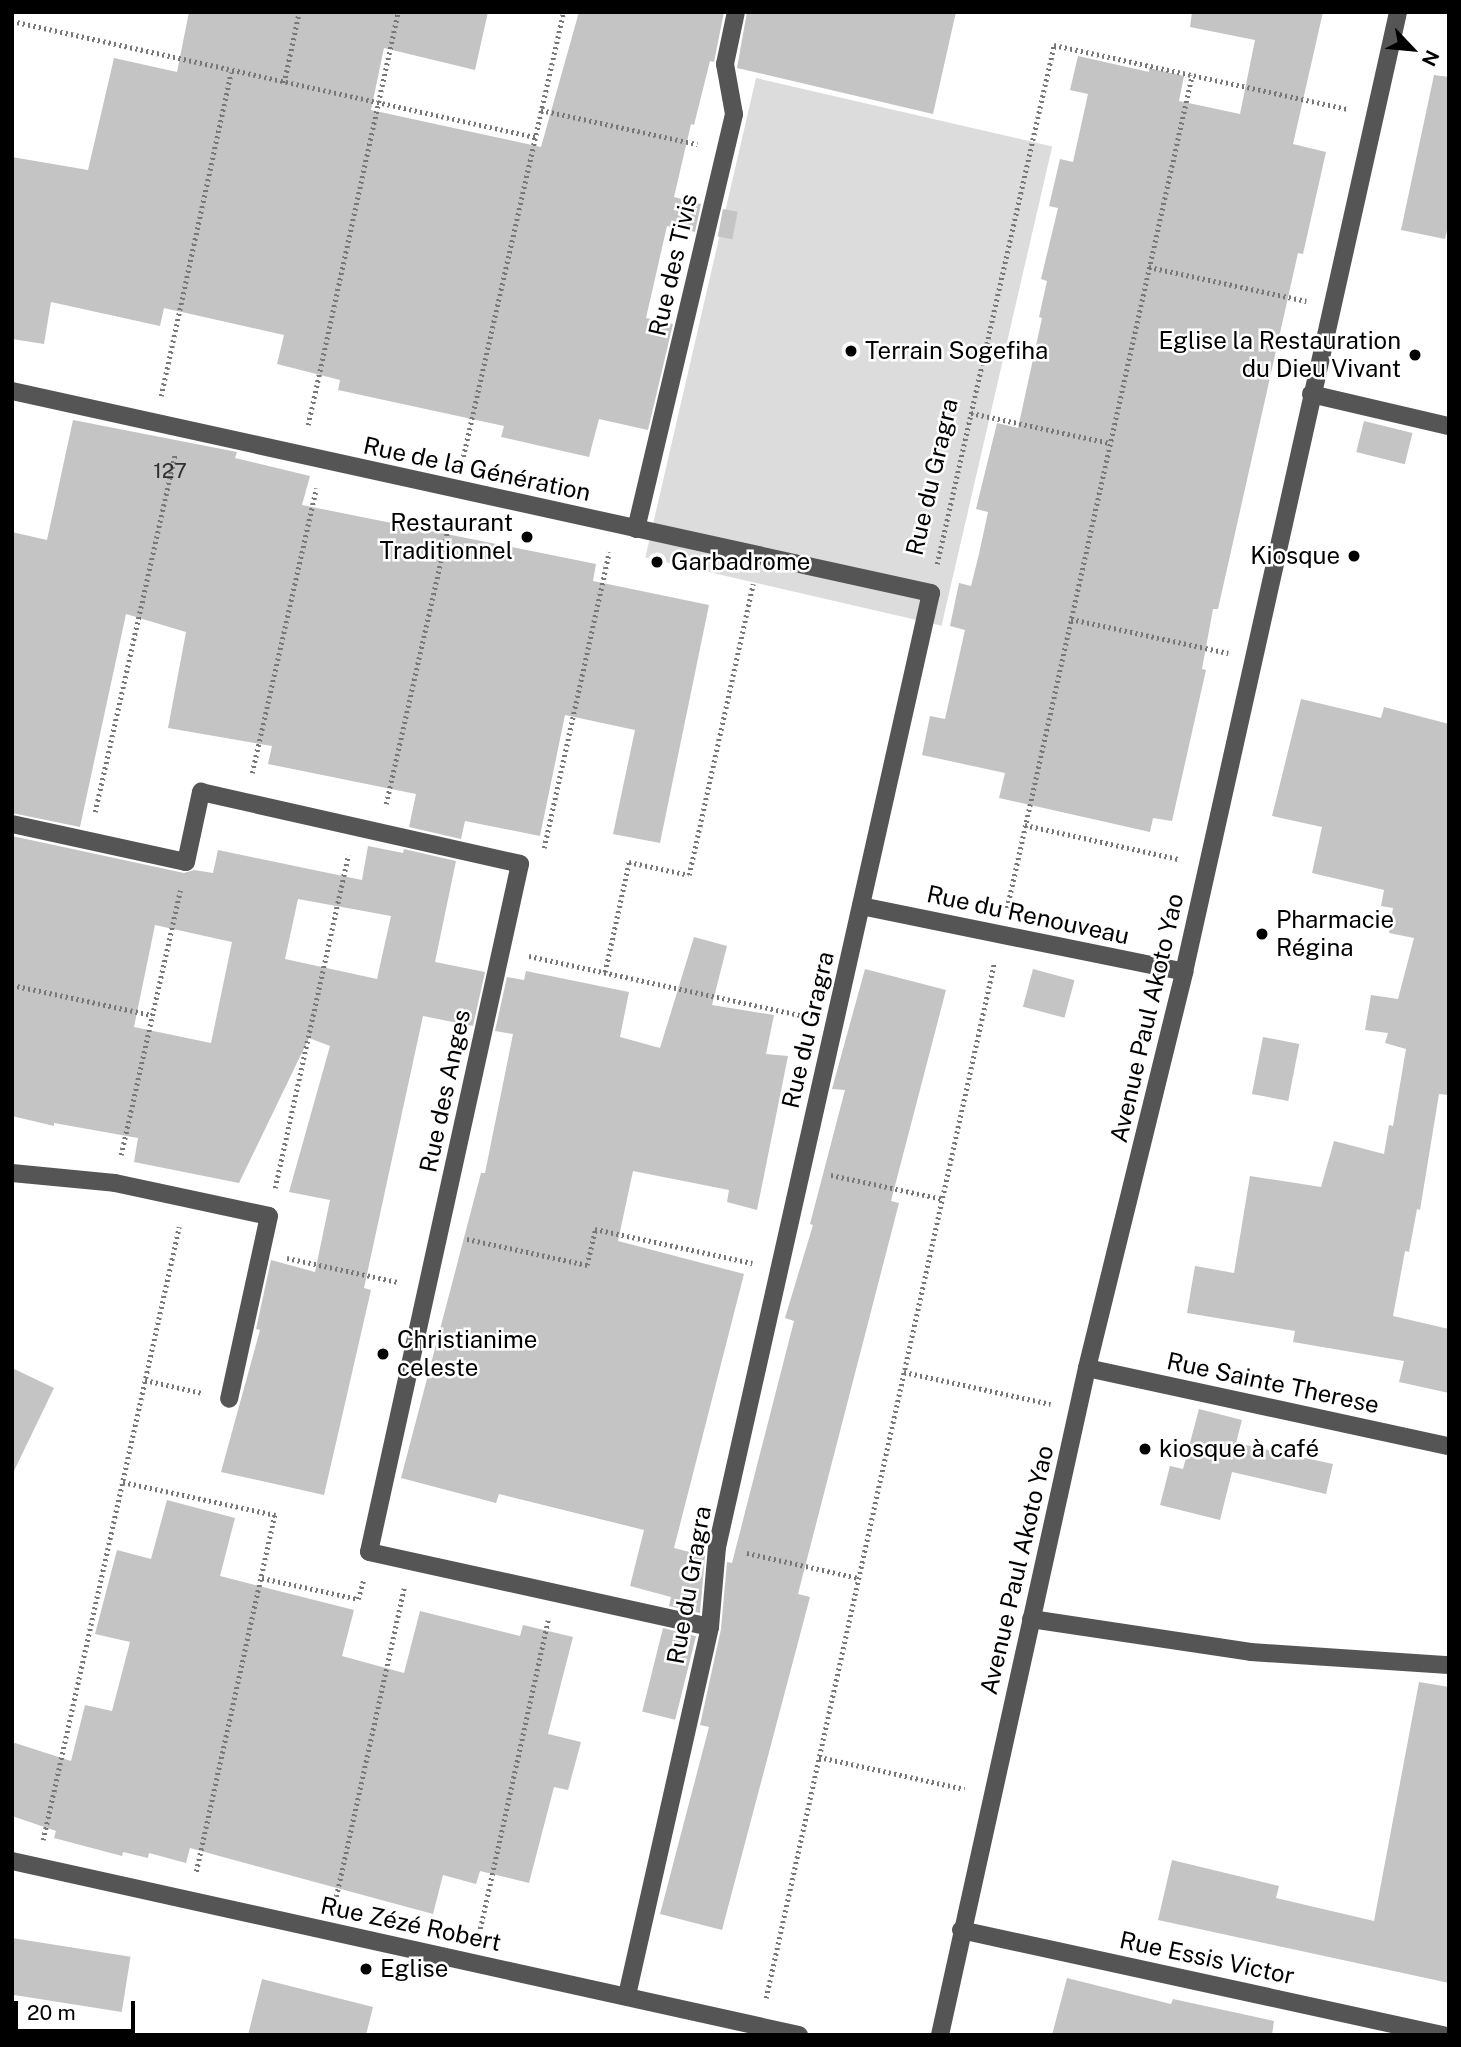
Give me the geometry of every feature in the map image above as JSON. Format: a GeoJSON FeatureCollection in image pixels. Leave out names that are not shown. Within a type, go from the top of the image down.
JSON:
{"type":"FeatureCollection","features":[{"type":"Feature","properties":{"kind":"street","name":"Rue des Tivis"},"geometry":{"type":"LineString","coordinates":[[636,528],[734,114],[725,64],[736,12]]}},
{"type":"Feature","properties":{"kind":"street","name":"Avenue Paul Akoto Yao"},"geometry":{"type":"LineString","coordinates":[[940,2035],[1087,1368],[1184,972],[1398,12]]}},
{"type":"Feature","properties":{"kind":"street","name":"Rue de la Génération"},"geometry":{"type":"LineString","coordinates":[[12,391],[931,593]]}},
{"type":"Feature","properties":{"kind":"street"},"geometry":{"type":"LineString","coordinates":[[1311,394],[1449,426]]}},
{"type":"Feature","properties":{"kind":"street","name":"Rue du Gragra"},"geometry":{"type":"LineString","coordinates":[[627,1996],[710,1627],[717,1547],[931,593]]}},
{"type":"Feature","properties":{"kind":"street"},"geometry":{"type":"LineString","coordinates":[[12,824],[186,862],[201,792],[380,830],[520,864]]}},
{"type":"Feature","properties":{"kind":"street","name":"Rue des Anges"},"geometry":{"type":"LineString","coordinates":[[369,1552],[520,864]]}},
{"type":"Feature","properties":{"kind":"street","name":"Rue du Renouveau"},"geometry":{"type":"LineString","coordinates":[[861,906],[1184,972]]}},
{"type":"Feature","properties":{"kind":"street"},"geometry":{"type":"LineString","coordinates":[[12,1173],[115,1183],[269,1216],[229,1399]]}},
{"type":"Feature","properties":{"kind":"street","name":"Rue Sainte Therese"},"geometry":{"type":"LineString","coordinates":[[1087,1368],[1449,1446]]}},
{"type":"Feature","properties":{"kind":"street"},"geometry":{"type":"LineString","coordinates":[[369,1552],[710,1627]]}},
{"type":"Feature","properties":{"kind":"street"},"geometry":{"type":"LineString","coordinates":[[1031,1619],[1251,1652],[1449,1665]]}},
{"type":"Feature","properties":{"kind":"street","name":"Rue Zézé Robert"},"geometry":{"type":"LineString","coordinates":[[12,1861],[799,2035]]}},
{"type":"Feature","properties":{"kind":"street","name":"Rue Essis Victor"},"geometry":{"type":"LineString","coordinates":[[961,1930],[1444,2035]]}},
{"type":"Feature","properties":{"kind":"path"},"geometry":{"type":"LineString","coordinates":[[284,83],[299,12]]}},
{"type":"Feature","properties":{"kind":"path"},"geometry":{"type":"LineString","coordinates":[[301,455],[398,12]]}},
{"type":"Feature","properties":{"kind":"path"},"geometry":{"type":"LineString","coordinates":[[380,830],[563,12]]}},
{"type":"Feature","properties":{"kind":"path"},"geometry":{"type":"LineString","coordinates":[[12,21],[231,72],[535,137]]}},
{"type":"Feature","properties":{"kind":"path","name":"Rue du Gragra"},"geometry":{"type":"LineString","coordinates":[[931,593],[1054,45],[1192,75]]}},
{"type":"Feature","properties":{"kind":"path"},"geometry":{"type":"LineString","coordinates":[[155,422],[231,72]]}},
{"type":"Feature","properties":{"kind":"path"},"geometry":{"type":"LineString","coordinates":[[760,2026],[1192,75],[1375,115]]}},
{"type":"Feature","properties":{"kind":"path"},"geometry":{"type":"LineString","coordinates":[[541,110],[725,150]]}},
{"type":"Feature","properties":{"kind":"path"},"geometry":{"type":"LineString","coordinates":[[1149,267],[1331,306]]}},
{"type":"Feature","properties":{"kind":"path"},"geometry":{"type":"LineString","coordinates":[[971,413],[1110,443]]}},
{"type":"Feature","properties":{"kind":"path"},"geometry":{"type":"LineString","coordinates":[[89,840],[180,428]]}},
{"type":"Feature","properties":{"kind":"path"},"geometry":{"type":"LineString","coordinates":[[245,801],[322,460]]}},
{"type":"Feature","properties":{"kind":"path"},"geometry":{"type":"LineString","coordinates":[[520,864],[540,868],[615,524]]}},
{"type":"Feature","properties":{"kind":"path"},"geometry":{"type":"LineString","coordinates":[[605,972],[629,862],[689,875],[759,556]]}},
{"type":"Feature","properties":{"kind":"path"},"geometry":{"type":"LineString","coordinates":[[1071,618],[1253,658]]}},
{"type":"Feature","properties":{"kind":"path"},"geometry":{"type":"LineString","coordinates":[[269,1216],[355,825]]}},
{"type":"Feature","properties":{"kind":"path"},"geometry":{"type":"LineString","coordinates":[[1025,825],[1208,865]]}},
{"type":"Feature","properties":{"kind":"path"},"geometry":{"type":"LineString","coordinates":[[115,1183],[186,862]]}},
{"type":"Feature","properties":{"kind":"path"},"geometry":{"type":"LineString","coordinates":[[501,950],[835,1022]]}},
{"type":"Feature","properties":{"kind":"path"},"geometry":{"type":"LineString","coordinates":[[12,985],[152,1015]]}},
{"type":"Feature","properties":{"kind":"path"},"geometry":{"type":"LineString","coordinates":[[802,1169],[943,1199]]}},
{"type":"Feature","properties":{"kind":"path"},"geometry":{"type":"LineString","coordinates":[[37,1867],[185,1198]]}},
{"type":"Feature","properties":{"kind":"path"},"geometry":{"type":"LineString","coordinates":[[439,1233],[587,1265],[595,1229],[780,1269]]}},
{"type":"Feature","properties":{"kind":"path"},"geometry":{"type":"LineString","coordinates":[[261,1252],[427,1289]]}},
{"type":"Feature","properties":{"kind":"path"},"geometry":{"type":"LineString","coordinates":[[904,1373],[1078,1410]]}},
{"type":"Feature","properties":{"kind":"path"},"geometry":{"type":"LineString","coordinates":[[145,1380],[229,1399]]}},
{"type":"Feature","properties":{"kind":"path"},"geometry":{"type":"LineString","coordinates":[[122,1482],[275,1515],[191,1901]]}},
{"type":"Feature","properties":{"kind":"path"},"geometry":{"type":"LineString","coordinates":[[717,1547],[859,1578]]}},
{"type":"Feature","properties":{"kind":"path"},"geometry":{"type":"LineString","coordinates":[[262,1578],[358,1599],[369,1552]]}},
{"type":"Feature","properties":{"kind":"path"},"geometry":{"type":"LineString","coordinates":[[329,1931],[411,1561]]}},
{"type":"Feature","properties":{"kind":"path"},"geometry":{"type":"LineString","coordinates":[[473,1963],[554,1593]]}},
{"type":"Feature","properties":{"kind":"path"},"geometry":{"type":"LineString","coordinates":[[819,1757],[991,1794]]}},
{"type":"Feature","properties":{"kind":"shaded area","name":"Terrain Sogefiha"},"geometry":{"type":"Polygon","coordinates":[[[756,78],[1052,146],[942,626],[645,557],[756,78]]]}},
{"type":"Feature","properties":{"kind":"building"},"geometry":{"type":"Polygon","coordinates":[[[189,12],[488,12],[475,70],[384,48],[371,110],[541,147],[579,12],[724,12],[714,62],[710,61],[694,125],[691,124],[674,197],[701,204],[695,232],[667,226],[646,318],[673,324],[648,430],[599,419],[589,457],[501,437],[504,426],[338,390],[340,380],[277,364],[284,335],[164,308],[160,326],[51,302],[44,344],[12,339],[12,157],[88,170],[114,58],[177,72],[189,12]]]}},
{"type":"Feature","properties":{"kind":"building"},"geometry":{"type":"Polygon","coordinates":[[[747,12],[956,12],[933,114],[737,68],[747,12]]]}},
{"type":"Feature","properties":{"kind":"building"},"geometry":{"type":"Polygon","coordinates":[[[1192,12],[1323,12],[1293,144],[1326,152],[1303,254],[1298,253],[1218,609],[1213,609],[1202,669],[1206,670],[1172,821],[1153,818],[1150,832],[999,798],[1005,773],[922,755],[930,716],[945,719],[965,630],[950,626],[959,583],[971,586],[979,554],[988,512],[976,509],[997,423],[1018,428],[1042,318],[1039,317],[1047,281],[1041,279],[1058,208],[1049,206],[1060,159],[1073,162],[1088,94],[1070,90],[1078,56],[1149,72],[1149,68],[1184,76],[1179,101],[1240,114],[1255,40],[1190,27],[1192,12]]]}},
{"type":"Feature","properties":{"kind":"building"},"geometry":{"type":"Polygon","coordinates":[[[1434,75],[1449,77],[1449,222],[1445,239],[1401,230],[1434,75]]]}},
{"type":"Feature","properties":{"kind":"building"},"geometry":{"type":"Polygon","coordinates":[[[723,209],[738,212],[732,239],[718,236],[723,209]]]}},
{"type":"Feature","properties":{"kind":"building"},"geometry":{"type":"Polygon","coordinates":[[[73,420],[237,452],[235,458],[310,476],[302,505],[596,564],[593,581],[709,605],[660,843],[613,834],[635,730],[565,715],[540,836],[465,821],[461,839],[409,827],[416,794],[268,764],[272,746],[168,728],[186,632],[126,614],[80,827],[12,813],[12,532],[47,540],[73,420]]]}},
{"type":"Feature","properties":{"kind":"building"},"geometry":{"type":"Polygon","coordinates":[[[1364,421],[1413,433],[1405,464],[1356,452],[1364,421]]]}},
{"type":"Feature","properties":{"kind":"building"},"geometry":{"type":"Polygon","coordinates":[[[1301,699],[1381,718],[1384,707],[1449,724],[1449,1095],[1439,1094],[1420,1210],[1417,1209],[1409,1252],[1405,1251],[1393,1316],[1449,1329],[1449,1393],[1399,1382],[1404,1361],[1293,1342],[1295,1331],[1187,1313],[1195,1266],[1234,1273],[1250,1176],[1321,1187],[1334,1141],[1384,1154],[1389,1125],[1393,1126],[1406,1049],[1385,1043],[1388,1033],[1365,1030],[1371,995],[1398,999],[1414,938],[1389,933],[1393,908],[1381,906],[1384,890],[1312,873],[1322,827],[1272,816],[1301,699]]]}},
{"type":"Feature","properties":{"kind":"building"},"geometry":{"type":"Polygon","coordinates":[[[12,836],[184,873],[194,870],[213,873],[218,850],[362,880],[368,846],[403,853],[404,849],[456,861],[435,962],[485,972],[473,1026],[423,1016],[364,1288],[371,1290],[324,1495],[221,1472],[260,1330],[256,1329],[271,1260],[315,1272],[330,1200],[289,1192],[330,1046],[309,1038],[239,1183],[134,1162],[138,1138],[54,1123],[54,1126],[12,1116],[12,836]],[[298,899],[285,959],[377,979],[391,916],[298,899]],[[155,925],[134,1027],[211,1043],[232,942],[155,925]]]}},
{"type":"Feature","properties":{"kind":"building"},"geometry":{"type":"Polygon","coordinates":[[[694,937],[727,946],[712,1005],[774,1015],[766,1054],[788,1056],[757,1210],[727,1202],[729,1190],[633,1171],[618,1241],[744,1274],[674,1548],[705,1556],[700,1613],[669,1606],[671,1597],[630,1586],[644,1530],[499,1494],[496,1503],[401,1478],[481,1173],[485,1173],[513,1034],[495,1031],[507,977],[524,980],[526,971],[629,992],[620,1037],[660,1048],[694,937]]]}},
{"type":"Feature","properties":{"kind":"building"},"geometry":{"type":"Polygon","coordinates":[[[865,969],[946,990],[891,1201],[899,1203],[798,1594],[810,1597],[722,1930],[660,1914],[709,1727],[700,1725],[721,1629],[727,1562],[732,1563],[794,1321],[785,1318],[813,1225],[810,1224],[845,1090],[832,1089],[865,969]]]}},
{"type":"Feature","properties":{"kind":"building"},"geometry":{"type":"Polygon","coordinates":[[[1033,969],[1075,980],[1064,1018],[1023,1007],[1033,969]]]}},
{"type":"Feature","properties":{"kind":"building"},"geometry":{"type":"Polygon","coordinates":[[[1263,1037],[1299,1044],[1288,1101],[1252,1094],[1263,1037]]]}},
{"type":"Feature","properties":{"kind":"building"},"geometry":{"type":"Polygon","coordinates":[[[12,1368],[54,1388],[12,1475],[12,1368]]]}},
{"type":"Feature","properties":{"kind":"building"},"geometry":{"type":"Polygon","coordinates":[[[1199,1409],[1242,1420],[1236,1443],[1333,1464],[1326,1494],[1232,1472],[1220,1520],[1160,1505],[1170,1466],[1183,1469],[1199,1409]]]}},
{"type":"Feature","properties":{"kind":"building"},"geometry":{"type":"Polygon","coordinates":[[[167,1500],[235,1518],[220,1576],[354,1610],[342,1656],[404,1673],[420,1611],[520,1636],[523,1625],[573,1637],[548,1734],[581,1742],[568,1790],[554,1787],[529,1883],[480,1871],[476,1884],[443,1875],[433,1914],[190,1848],[186,1863],[149,1853],[148,1858],[123,1852],[122,1856],[54,1838],[56,1831],[12,1816],[12,1742],[71,1761],[85,1705],[112,1711],[130,1642],[95,1634],[117,1550],[151,1559],[167,1500]]]}},
{"type":"Feature","properties":{"kind":"building"},"geometry":{"type":"Polygon","coordinates":[[[663,1628],[696,1636],[675,1720],[642,1711],[663,1628]]]}},
{"type":"Feature","properties":{"kind":"building"},"geometry":{"type":"Polygon","coordinates":[[[1419,1682],[1449,1687],[1449,1983],[1158,1920],[1172,1860],[1279,1886],[1276,1898],[1374,1921],[1419,1682]]]}},
{"type":"Feature","properties":{"kind":"building"},"geometry":{"type":"Polygon","coordinates":[[[12,1938],[131,1957],[122,2012],[12,1995],[12,1938]]]}},
{"type":"Feature","properties":{"kind":"building"},"geometry":{"type":"Polygon","coordinates":[[[1067,1978],[1171,2004],[1173,1999],[1274,2021],[1272,2035],[1052,2035],[1067,1978]]]}},
{"type":"Feature","properties":{"kind":"building"},"geometry":{"type":"Polygon","coordinates":[[[262,1979],[373,2007],[366,2035],[248,2035],[262,1979]]]}},
{"type":"Feature","properties":{"kind":"place","name":"Terrain Sogefiha"},"geometry":{"type":"Point","coordinates":[851,351]}},
{"type":"Feature","properties":{"kind":"place","name":"Eglise la Restauration du Dieu Vivant"},"geometry":{"type":"Point","coordinates":[1415,355]}},
{"type":"Feature","properties":{"kind":"place","name":"Restaurant Traditionnel"},"geometry":{"type":"Point","coordinates":[527,537]}},
{"type":"Feature","properties":{"kind":"place","name":"Kiosque"},"geometry":{"type":"Point","coordinates":[1354,556]}},
{"type":"Feature","properties":{"kind":"place","name":"Garbadrome"},"geometry":{"type":"Point","coordinates":[657,562]}},
{"type":"Feature","properties":{"kind":"place","name":"Pharmacie Régina"},"geometry":{"type":"Point","coordinates":[1262,934]}},
{"type":"Feature","properties":{"kind":"place","name":"Christianime celeste"},"geometry":{"type":"Point","coordinates":[383,1354]}},
{"type":"Feature","properties":{"kind":"place","name":"kiosque à café"},"geometry":{"type":"Point","coordinates":[1145,1449]}},
{"type":"Feature","properties":{"kind":"place","name":"Eglise"},"geometry":{"type":"Point","coordinates":[366,1969]}}]}
